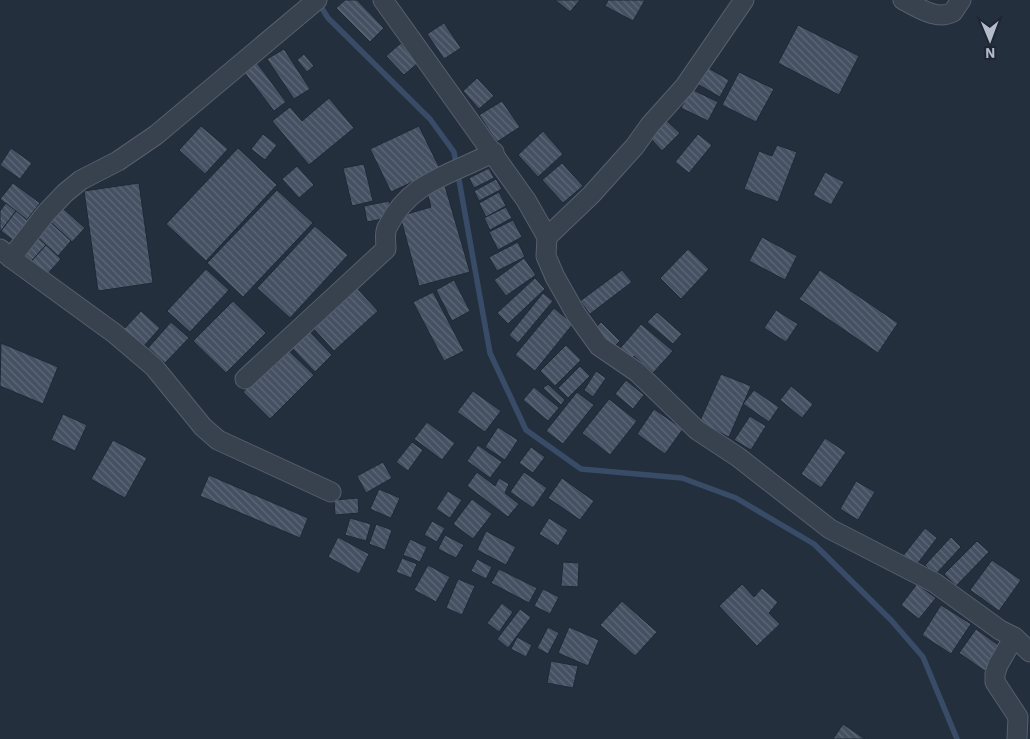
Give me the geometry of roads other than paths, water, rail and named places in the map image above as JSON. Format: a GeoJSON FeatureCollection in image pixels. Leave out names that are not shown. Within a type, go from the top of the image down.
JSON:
{"type":"FeatureCollection","features":[{"type":"Feature","properties":{"kind":"street"},"geometry":{"type":"LineString","coordinates":[[383,0],[494,152],[526,200],[547,237],[546,256],[555,277],[576,314],[599,346],[637,372],[697,430],[738,457],[830,530],[935,583],[1000,630],[1014,637],[1030,652]]}},
{"type":"Feature","properties":{"kind":"street"},"geometry":{"type":"LineString","coordinates":[[547,237],[591,195],[685,86],[744,0]]}},
{"type":"Feature","properties":{"kind":"street"},"geometry":{"type":"LineString","coordinates":[[903,0],[928,12],[942,16],[953,12],[961,0]]}},
{"type":"Feature","properties":{"kind":"street"},"geometry":{"type":"LineString","coordinates":[[315,2],[156,135],[118,161],[82,180],[65,193],[6,254],[114,333],[154,367],[202,427],[218,440],[331,492]]}},
{"type":"Feature","properties":{"kind":"street"},"geometry":{"type":"LineString","coordinates":[[245,379],[386,249],[387,226],[394,218],[397,208],[406,198],[443,175],[494,152]]}},
{"type":"Feature","properties":{"kind":"street"},"geometry":{"type":"LineString","coordinates":[[1014,637],[998,665],[995,682],[1018,717],[1017,739]]}},
{"type":"Feature","properties":{"kind":"waterway"},"geometry":{"type":"LineString","coordinates":[[318,2],[328,18],[430,119],[454,152],[490,353],[526,430],[581,469],[682,478],[736,498],[814,544],[891,620],[923,657],[957,739]]}}]}
